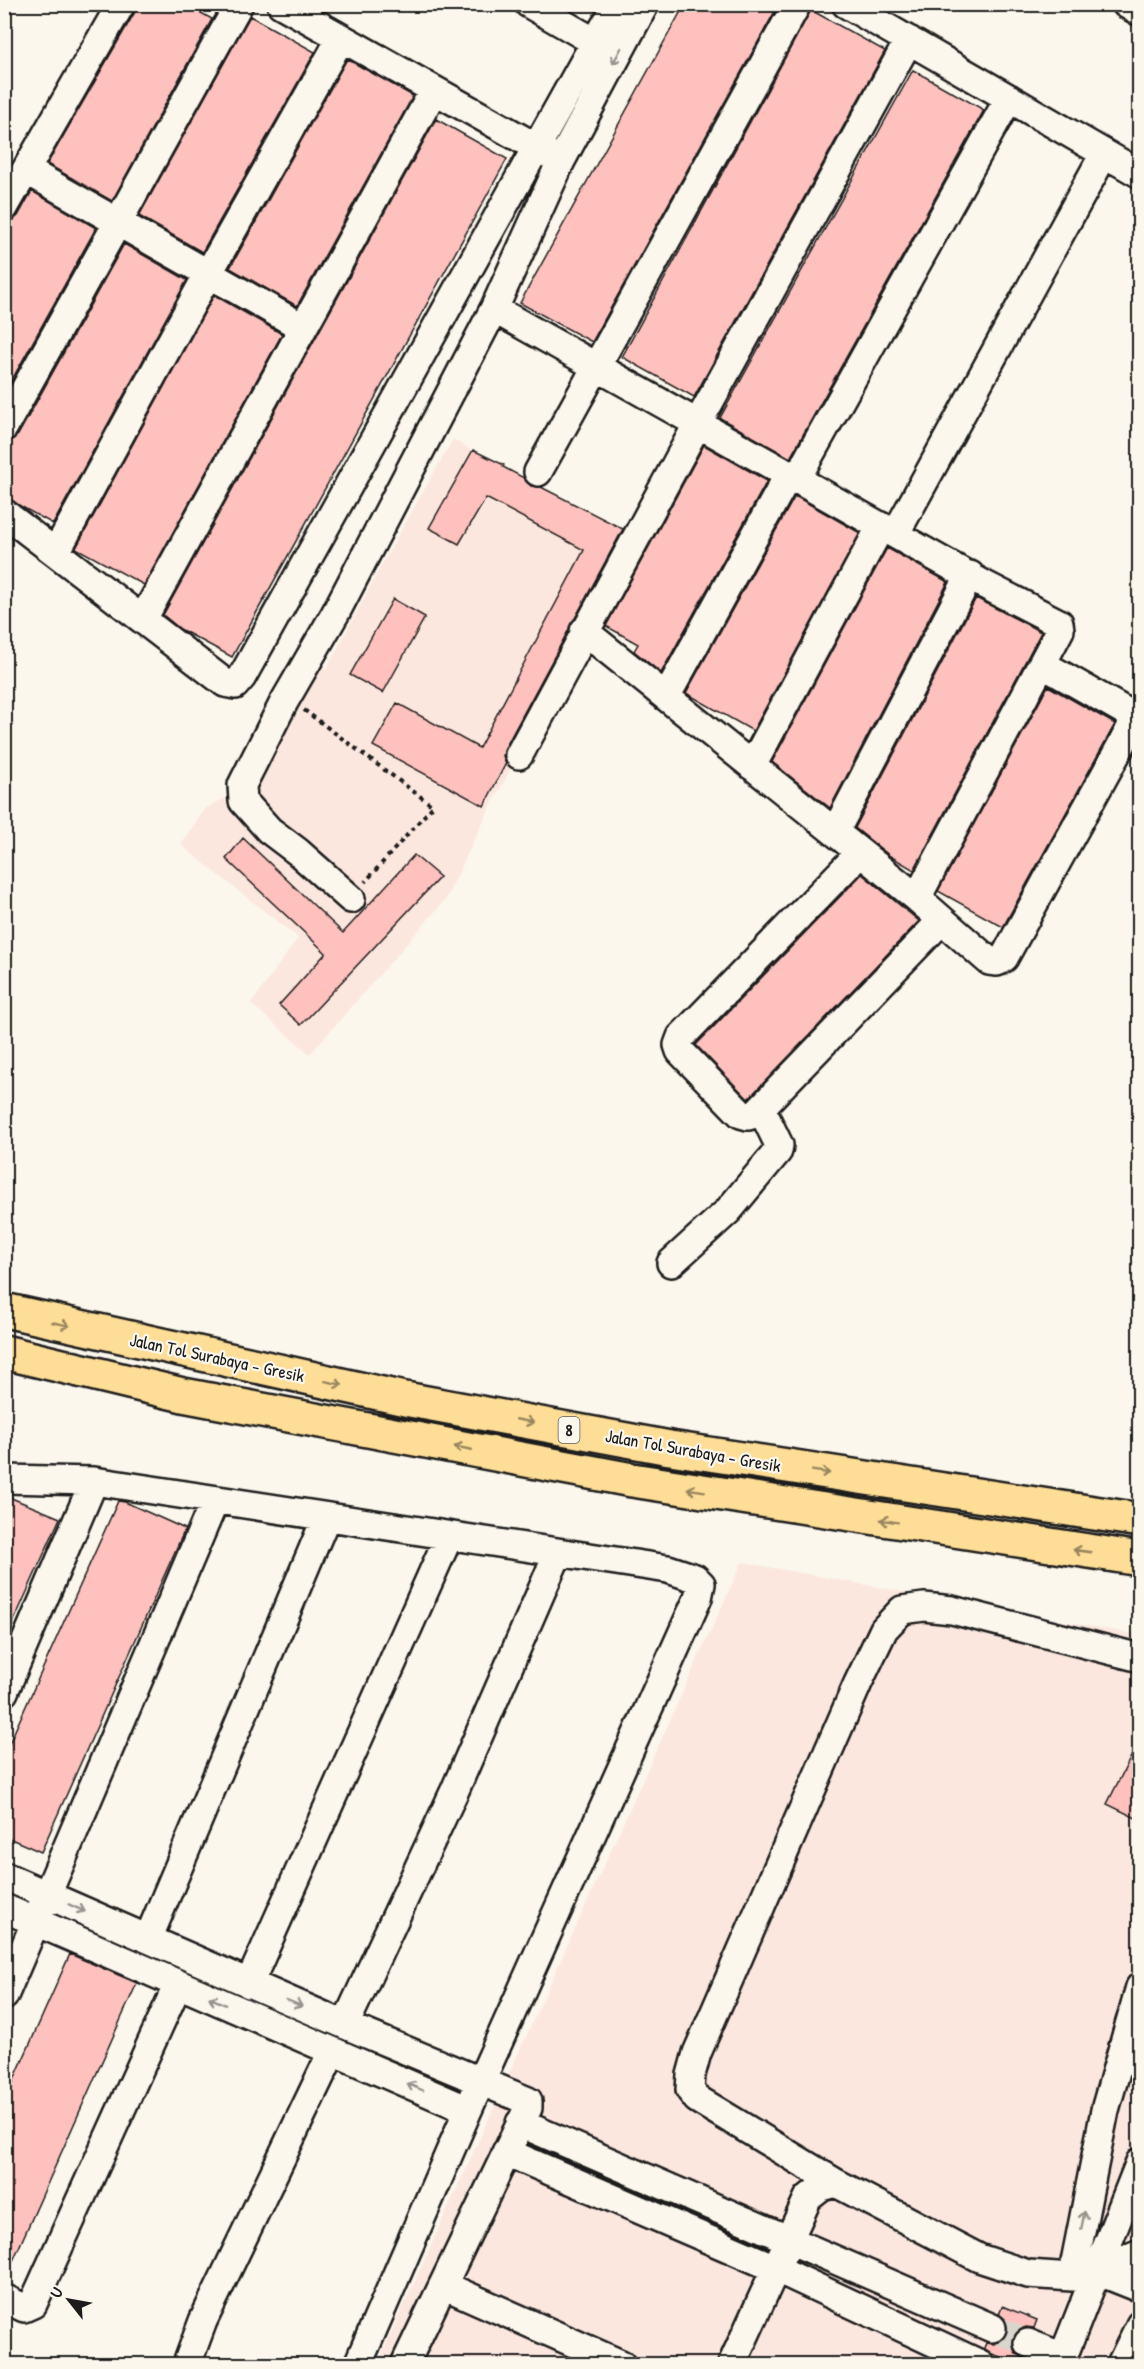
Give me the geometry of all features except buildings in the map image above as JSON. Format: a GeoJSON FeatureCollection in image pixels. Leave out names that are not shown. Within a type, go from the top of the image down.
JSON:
{"type":"FeatureCollection","features":[{"type":"Feature","properties":{"kind":"highway","name":"Jalan Tol Surabaya - Gresik"},"geometry":{"type":"LineString","coordinates":[[4,1310],[405,1399],[670,1449],[1140,1520]]}},
{"type":"Feature","properties":{"kind":"highway","name":"Jalan Tol Surabaya - Gresik"},"geometry":{"type":"LineString","coordinates":[[14,1357],[183,1395],[632,1480],[1140,1559]]}},
{"type":"Feature","properties":{"kind":"street"},"geometry":{"type":"LineString","coordinates":[[4,208],[121,4]]}},
{"type":"Feature","properties":{"kind":"street"},"geometry":{"type":"LineString","coordinates":[[5,424],[239,4]]}},
{"type":"Feature","properties":{"kind":"street"},"geometry":{"type":"LineString","coordinates":[[281,4],[561,161]]}},
{"type":"Feature","properties":{"kind":"street"},"geometry":{"type":"LineString","coordinates":[[529,4],[595,42]]}},
{"type":"Feature","properties":{"kind":"street"},"geometry":{"type":"LineString","coordinates":[[4,513],[225,683],[234,685],[242,677],[536,147],[618,4]]}},
{"type":"Feature","properties":{"kind":"street"},"geometry":{"type":"LineString","coordinates":[[351,899],[298,852],[268,831],[243,801],[242,785],[287,696],[335,614],[494,309],[561,161],[645,4]]}},
{"type":"Feature","properties":{"kind":"street"},"geometry":{"type":"LineString","coordinates":[[538,472],[797,4]]}},
{"type":"Feature","properties":{"kind":"street"},"geometry":{"type":"LineString","coordinates":[[846,4],[1140,174]]}},
{"type":"Feature","properties":{"kind":"street"},"geometry":{"type":"LineString","coordinates":[[1126,4],[1140,12]]}},
{"type":"Feature","properties":{"kind":"street"},"geometry":{"type":"LineString","coordinates":[[56,552],[208,274],[341,38]]}},
{"type":"Feature","properties":{"kind":"street"},"geometry":{"type":"LineString","coordinates":[[519,755],[584,631],[909,40]]}},
{"type":"Feature","properties":{"kind":"street"},"geometry":{"type":"LineString","coordinates":[[143,619],[434,90]]}},
{"type":"Feature","properties":{"kind":"street"},"geometry":{"type":"LineString","coordinates":[[666,697],[1009,98]]}},
{"type":"Feature","properties":{"kind":"street"},"geometry":{"type":"LineString","coordinates":[[752,766],[1104,154]]}},
{"type":"Feature","properties":{"kind":"street"},"geometry":{"type":"LineString","coordinates":[[26,170],[302,327]]}},
{"type":"Feature","properties":{"kind":"street"},"geometry":{"type":"LineString","coordinates":[[494,309],[986,585],[1059,623],[1060,630],[917,898]]}},
{"type":"Feature","properties":{"kind":"street"},"geometry":{"type":"LineString","coordinates":[[835,832],[970,575]]}},
{"type":"Feature","properties":{"kind":"street"},"geometry":{"type":"LineString","coordinates":[[584,631],[917,898],[989,961],[997,962],[1004,958],[1134,722],[1130,714],[1042,663]]}},
{"type":"Feature","properties":{"kind":"street"},"geometry":{"type":"LineString","coordinates":[[860,853],[681,1036],[678,1045],[681,1051],[741,1114],[748,1116],[755,1114],[941,921]]}},
{"type":"Feature","properties":{"kind":"street"},"geometry":{"type":"LineString","coordinates":[[670,1263],[728,1210],[778,1151],[779,1145],[761,1108]]}},
{"type":"Feature","properties":{"kind":"street"},"geometry":{"type":"LineString","coordinates":[[4,1479],[94,1481],[558,1552],[668,1569],[698,1579],[701,1586],[698,1599],[468,2110],[358,2364]]}},
{"type":"Feature","properties":{"kind":"street"},"geometry":{"type":"LineString","coordinates":[[4,1692],[94,1481]]}},
{"type":"Feature","properties":{"kind":"street"},"geometry":{"type":"LineString","coordinates":[[4,1996],[215,1500]]}},
{"type":"Feature","properties":{"kind":"street"},"geometry":{"type":"LineString","coordinates":[[148,1939],[326,1518]]}},
{"type":"Feature","properties":{"kind":"street"},"geometry":{"type":"LineString","coordinates":[[249,1984],[449,1536]]}},
{"type":"Feature","properties":{"kind":"street"},"geometry":{"type":"LineString","coordinates":[[345,2025],[455,1790],[558,1552]]}},
{"type":"Feature","properties":{"kind":"street"},"geometry":{"type":"LineString","coordinates":[[1140,1658],[952,1611],[924,1607],[902,1610],[884,1629],[786,1846],[697,2053],[691,2075],[690,2090],[697,2099],[836,2183],[979,2258],[1028,2274],[1085,2274],[1140,2288]]}},
{"type":"Feature","properties":{"kind":"street"},"geometry":{"type":"LineString","coordinates":[[4,1875],[249,1984],[527,2100],[528,2108],[405,2364]]}},
{"type":"Feature","properties":{"kind":"street"},"geometry":{"type":"LineString","coordinates":[[4,1908],[468,2110]]}},
{"type":"Feature","properties":{"kind":"street"},"geometry":{"type":"LineString","coordinates":[[4,2298],[24,2308],[33,2304],[178,1984]]}},
{"type":"Feature","properties":{"kind":"street"},"geometry":{"type":"LineString","coordinates":[[1028,2343],[1063,2357],[1085,2274],[1105,2110],[1140,1987]]}},
{"type":"Feature","properties":{"kind":"street"},"geometry":{"type":"LineString","coordinates":[[187,2364],[203,2321],[332,2052]]}},
{"type":"Feature","properties":{"kind":"street"},"geometry":{"type":"LineString","coordinates":[[520,2123],[992,2328]]}},
{"type":"Feature","properties":{"kind":"street"},"geometry":{"type":"LineString","coordinates":[[506,2152],[777,2269],[980,2364]]}},
{"type":"Feature","properties":{"kind":"street"},"geometry":{"type":"LineString","coordinates":[[1085,2274],[1140,2162]]}},
{"type":"Feature","properties":{"kind":"street"},"geometry":{"type":"LineString","coordinates":[[732,2364],[808,2198],[822,2187],[836,2183]]}},
{"type":"Feature","properties":{"kind":"street"},"geometry":{"type":"LineString","coordinates":[[1085,2274],[1140,2253]]}},
{"type":"Feature","properties":{"kind":"street"},"geometry":{"type":"LineString","coordinates":[[443,2285],[621,2364]]}},
{"type":"Feature","properties":{"kind":"street"},"geometry":{"type":"LineString","coordinates":[[1121,2364],[1140,2325]]}},
{"type":"Feature","properties":{"kind":"path"},"geometry":{"type":"LineString","coordinates":[[287,696],[433,807],[351,899]]}},
{"type":"Feature","properties":{"kind":"shaded area"},"geometry":{"type":"Polygon","coordinates":[[[453,439],[630,548],[487,813],[446,899],[310,1054],[251,1004],[298,938],[181,845],[204,809],[223,799],[253,790],[317,661],[326,670],[382,564],[453,439]]]}},
{"type":"Feature","properties":{"kind":"shaded area"},"geometry":{"type":"Polygon","coordinates":[[[742,1562],[1139,1635],[1139,2364],[377,2364],[742,1562]]]}},
{"type":"Feature","properties":{"kind":"tunnel"},"geometry":{"type":"LineString","coordinates":[[992,2328],[1028,2343]]}}]}
